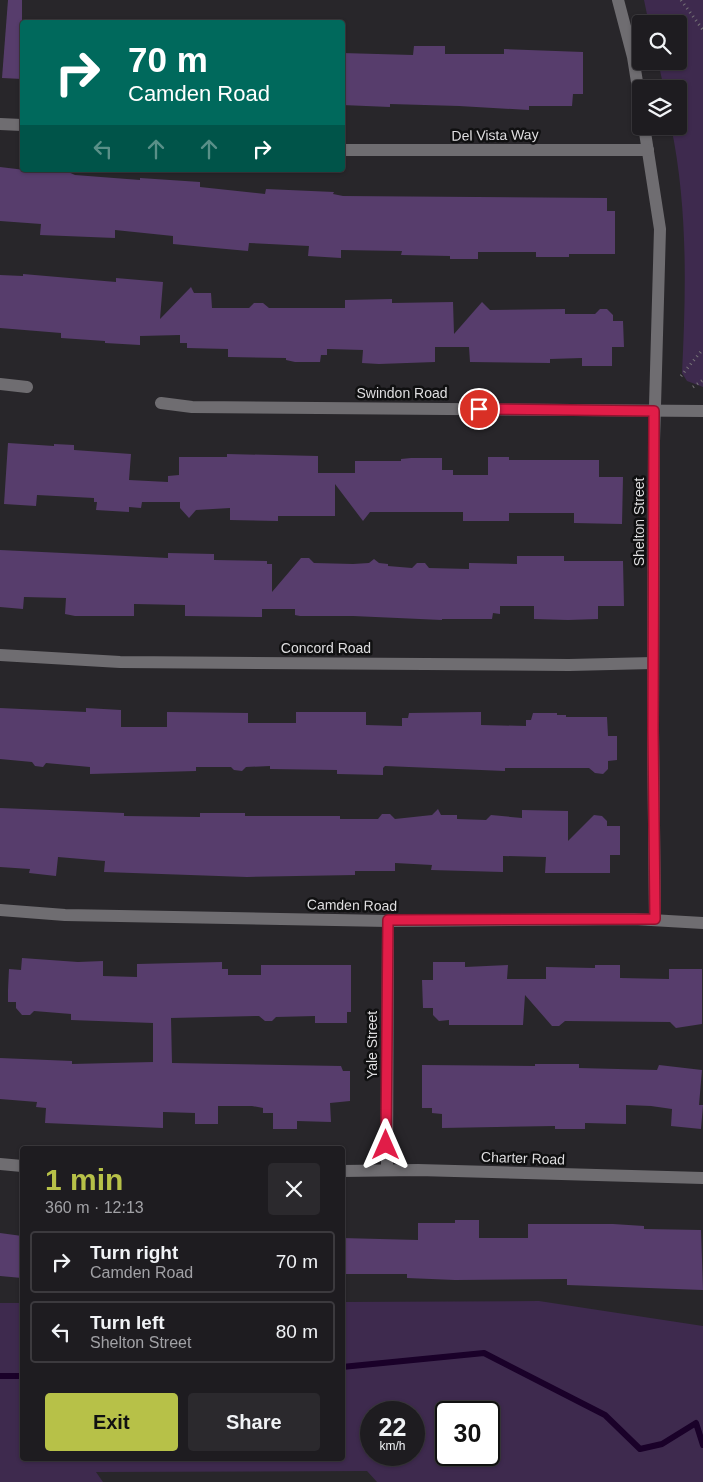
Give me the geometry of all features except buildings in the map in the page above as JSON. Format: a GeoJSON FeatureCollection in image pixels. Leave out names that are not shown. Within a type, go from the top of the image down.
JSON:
{"type":"FeatureCollection","features":[{"type":"Feature","properties":{"kind":"street"},"geometry":{"type":"LineString","coordinates":[[618,0],[633,57],[637,80]]}},
{"type":"Feature","properties":{"kind":"street"},"geometry":{"type":"LineString","coordinates":[[0,124],[20,125]]}},
{"type":"Feature","properties":{"kind":"street","name":"Shelton Street"},"geometry":{"type":"LineString","coordinates":[[646,135],[660,229],[654,411],[655,919]]}},
{"type":"Feature","properties":{"kind":"street","name":"Del Vista Way"},"geometry":{"type":"LineString","coordinates":[[345,150],[648,150]]}},
{"type":"Feature","properties":{"kind":"street"},"geometry":{"type":"LineString","coordinates":[[0,384],[27,387]]}},
{"type":"Feature","properties":{"kind":"street","name":"Swindon Road"},"geometry":{"type":"LineString","coordinates":[[161,403],[192,407],[703,410]]}},
{"type":"Feature","properties":{"kind":"street","name":"Concord Road"},"geometry":{"type":"LineString","coordinates":[[0,654],[120,662],[551,665],[653,663]]}},
{"type":"Feature","properties":{"kind":"street","name":"Camden Road"},"geometry":{"type":"LineString","coordinates":[[0,910],[65,915],[388,920],[655,919],[703,923]]}},
{"type":"Feature","properties":{"kind":"street","name":"Yale Street"},"geometry":{"type":"LineString","coordinates":[[387,1170],[388,920]]}},
{"type":"Feature","properties":{"kind":"street"},"geometry":{"type":"LineString","coordinates":[[0,1164],[20,1166]]}},
{"type":"Feature","properties":{"kind":"street","name":"Charter Road"},"geometry":{"type":"LineString","coordinates":[[345,1171],[387,1170],[703,1178]]}},
{"type":"Feature","properties":{"kind":"path"},"geometry":{"type":"LineString","coordinates":[[681,0],[703,30]]}},
{"type":"Feature","properties":{"kind":"path"},"geometry":{"type":"LineString","coordinates":[[681,376],[703,349]]}},
{"type":"Feature","properties":{"kind":"path"},"geometry":{"type":"LineString","coordinates":[[692,387],[703,380]]}},
{"type":"Feature","properties":{"kind":"shaded area"},"geometry":{"type":"Polygon","coordinates":[[[644,0],[703,0],[703,387],[687,381],[682,373],[685,280],[683,218],[677,157],[673,135],[687,135],[687,80],[662,80],[660,70],[687,70],[687,15],[647,15],[644,0]]]}},
{"type":"Feature","properties":{"kind":"shaded area"},"geometry":{"type":"Polygon","coordinates":[[[539,1301],[703,1326],[703,1482],[377,1482],[367,1471],[96,1472],[103,1482],[0,1482],[0,1303],[20,1303],[20,1461],[345,1461],[345,1302],[539,1301]]]}},
{"type":"Feature","properties":{"kind":"waterway"},"geometry":{"type":"LineString","coordinates":[[345,1367],[484,1353],[605,1415],[640,1449],[662,1444],[696,1423],[703,1445]]}},
{"type":"Feature","properties":{"kind":"waterway"},"geometry":{"type":"LineString","coordinates":[[0,1376],[20,1376]]}},
{"type":"Feature","properties":{"kind":"route"},"geometry":{"type":"LineString","coordinates":[[386,1145],[388,920],[655,919],[653,730],[654,411],[479,409]]}}]}
